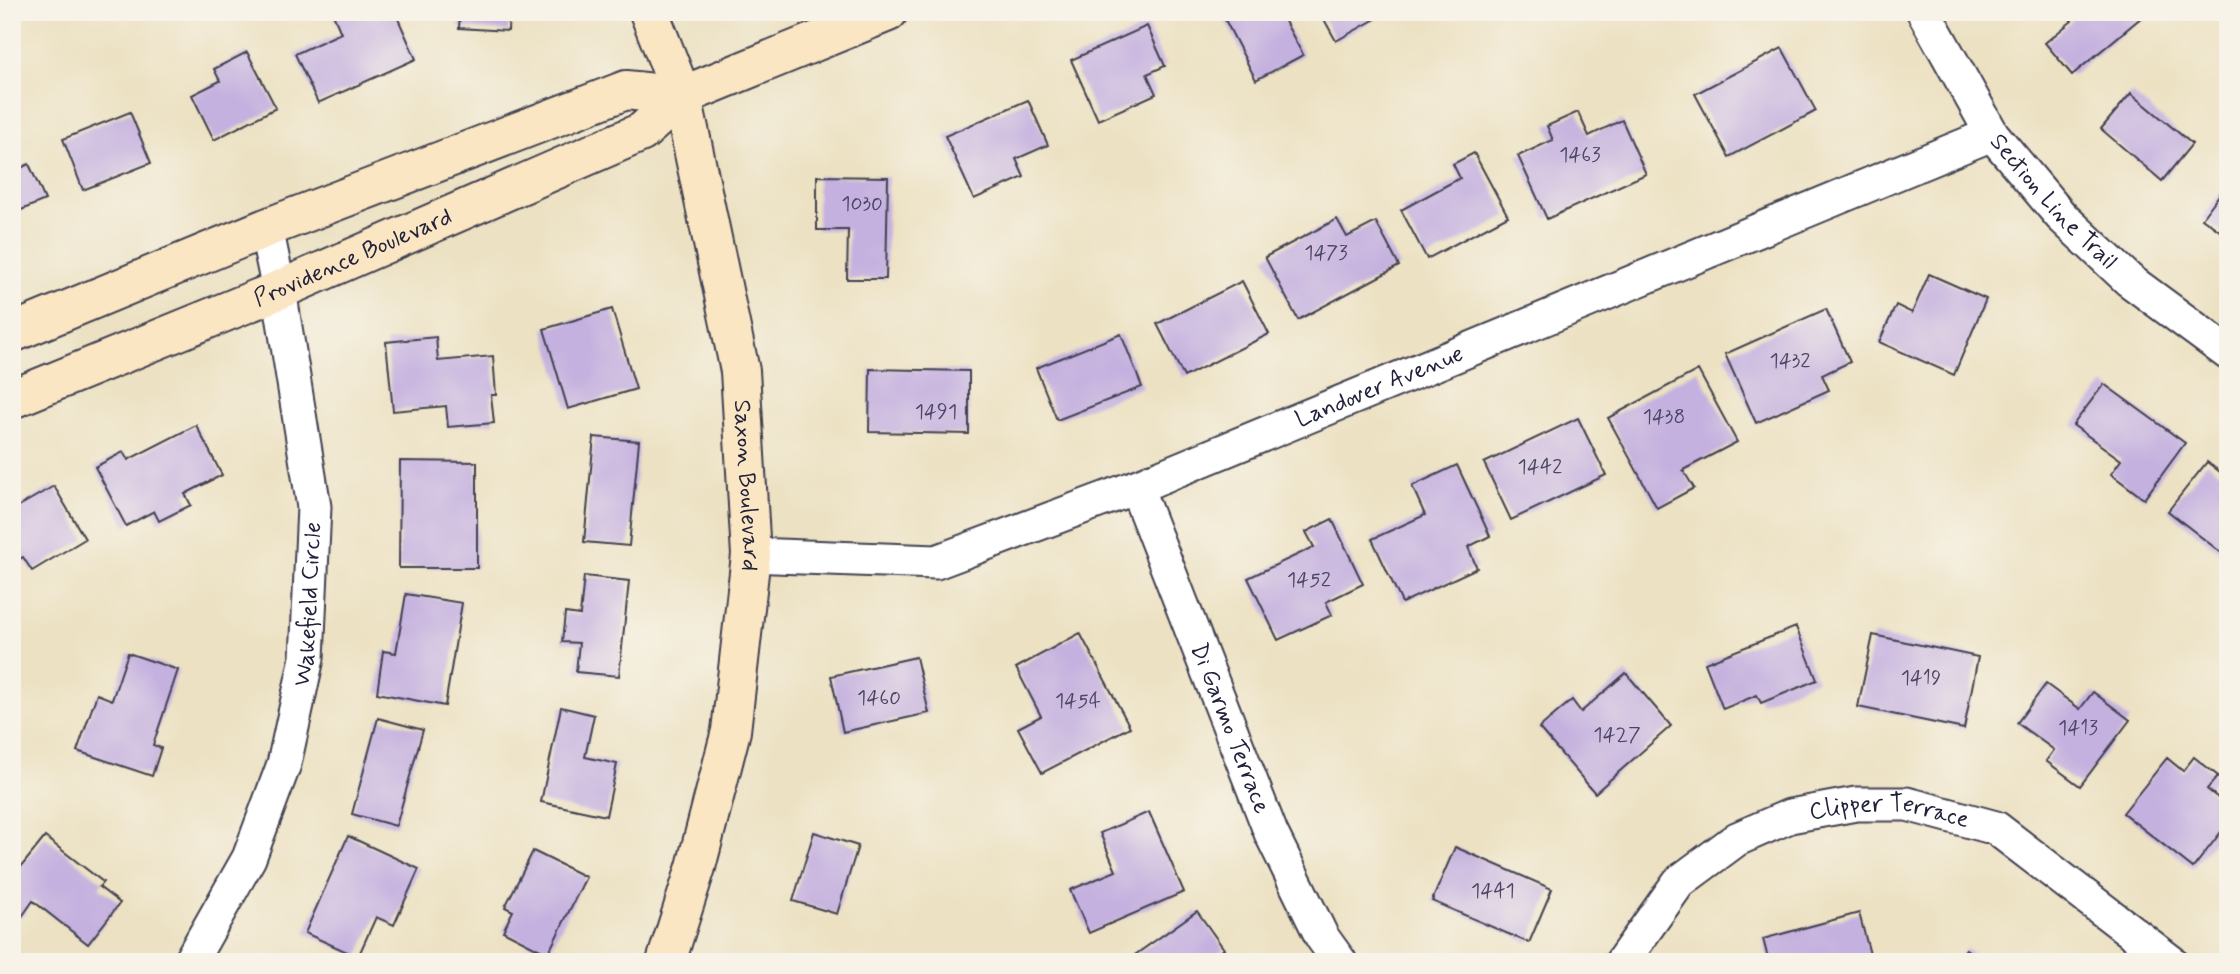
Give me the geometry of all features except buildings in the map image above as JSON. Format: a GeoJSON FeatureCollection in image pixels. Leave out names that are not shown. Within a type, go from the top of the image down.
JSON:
{"type":"FeatureCollection","features":[{"type":"Feature","properties":{"kind":"main road","name":"Saxon Boulevard"},"geometry":{"type":"LineString","coordinates":[[649,12],[682,96],[740,371],[751,555],[731,731],[696,867],[666,962]]}},
{"type":"Feature","properties":{"kind":"main road","name":"Providence Boulevard"},"geometry":{"type":"LineString","coordinates":[[12,399],[279,290],[642,132],[682,96],[888,12]]}},
{"type":"Feature","properties":{"kind":"main road","name":"Providence Boulevard"},"geometry":{"type":"LineString","coordinates":[[12,334],[266,228],[626,90],[682,96]]}},
{"type":"Feature","properties":{"kind":"street","name":"Section Line Trail"},"geometry":{"type":"LineString","coordinates":[[1924,12],[1992,134],[2061,216],[2119,271],[2228,352]]}},
{"type":"Feature","properties":{"kind":"street","name":"Landover Avenue"},"geometry":{"type":"LineString","coordinates":[[751,555],[936,562],[1136,488],[1992,134]]}},
{"type":"Feature","properties":{"kind":"street","name":"Wakefield Circle"},"geometry":{"type":"LineString","coordinates":[[190,962],[253,846],[284,764],[307,658],[314,507],[279,290],[266,228]]}},
{"type":"Feature","properties":{"kind":"street","name":"Di Garmo Terrace"},"geometry":{"type":"LineString","coordinates":[[1136,488],[1271,833],[1322,937],[1340,962]]}},
{"type":"Feature","properties":{"kind":"street","name":"Clipper Terrace"},"geometry":{"type":"LineString","coordinates":[[1622,962],[1679,882],[1737,839],[1790,816],[1856,804],[1906,804],[1996,828],[2171,962]]}}]}
